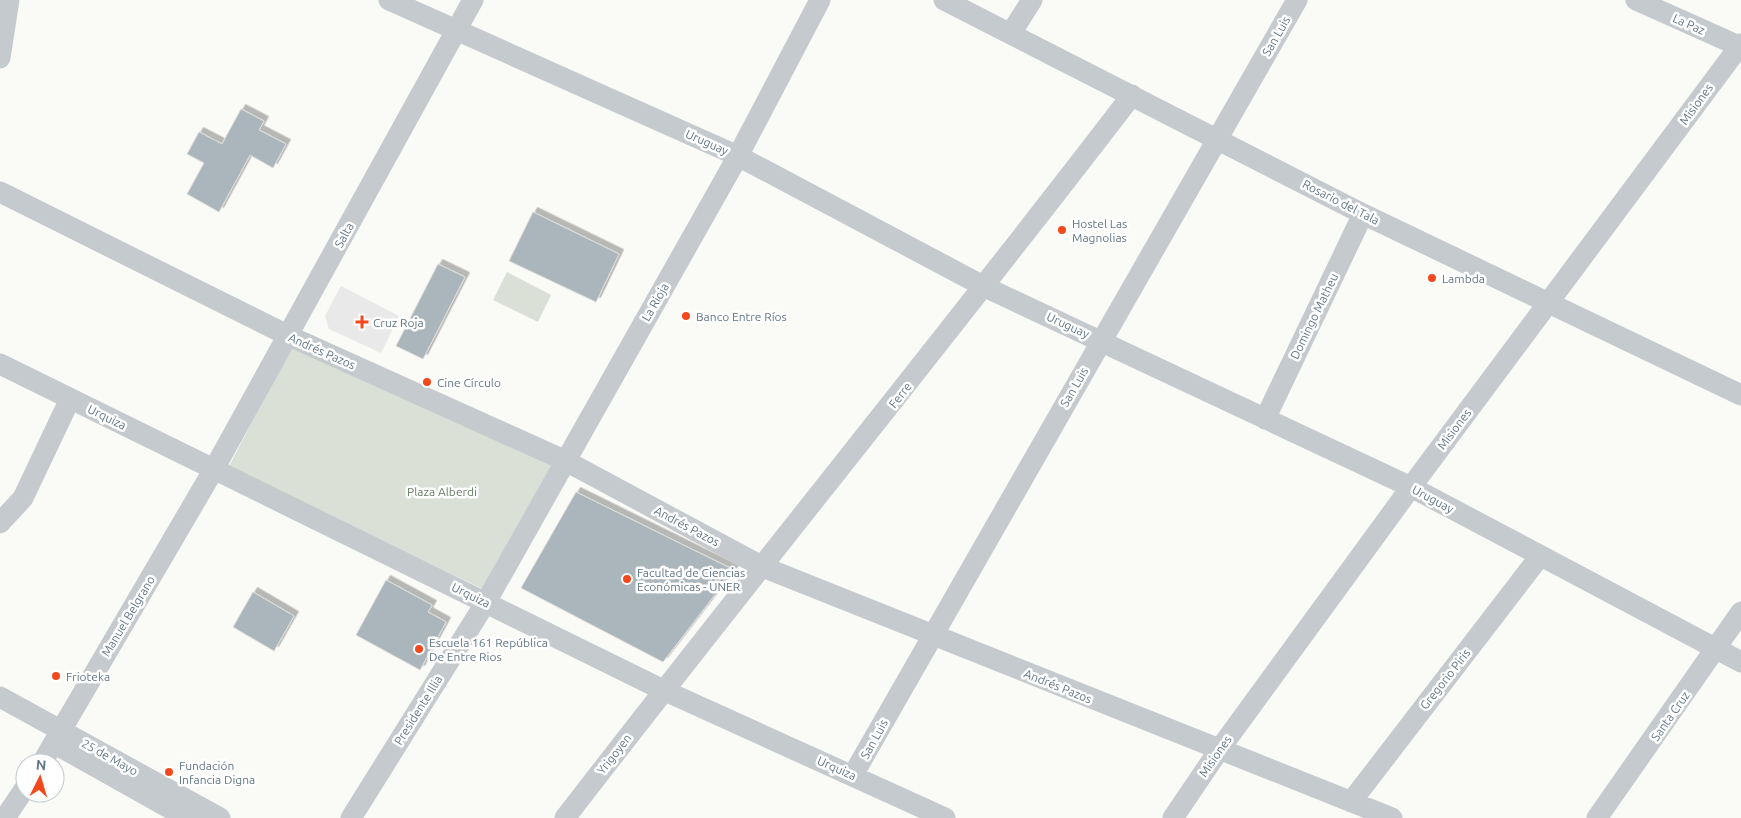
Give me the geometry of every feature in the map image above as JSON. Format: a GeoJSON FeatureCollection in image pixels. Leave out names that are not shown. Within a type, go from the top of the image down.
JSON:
{"type":"FeatureCollection","features":[{"type":"Feature","properties":{"kind":"street"},"geometry":{"type":"LineString","coordinates":[[0,58],[9,0]]}},
{"type":"Feature","properties":{"kind":"street","name":"Uruguay"},"geometry":{"type":"LineString","coordinates":[[389,0],[738,156],[985,287],[1410,487],[1741,662]]}},
{"type":"Feature","properties":{"kind":"street","name":"Salta"},"geometry":{"type":"LineString","coordinates":[[214,469],[289,336],[472,0]]}},
{"type":"Feature","properties":{"kind":"street","name":"La Rioja"},"geometry":{"type":"LineString","coordinates":[[486,602],[564,460],[738,156],[820,0]]}},
{"type":"Feature","properties":{"kind":"street","name":"Rosario del Tala"},"geometry":{"type":"LineString","coordinates":[[944,0],[1363,214],[1741,395]]}},
{"type":"Feature","properties":{"kind":"street"},"geometry":{"type":"LineString","coordinates":[[1011,34],[1032,0]]}},
{"type":"Feature","properties":{"kind":"street","name":"San Luis"},"geometry":{"type":"LineString","coordinates":[[853,775],[1100,340],[1297,0]]}},
{"type":"Feature","properties":{"kind":"street","name":"La Paz"},"geometry":{"type":"LineString","coordinates":[[1636,0],[1740,46]]}},
{"type":"Feature","properties":{"kind":"street","name":"Misiones"},"geometry":{"type":"LineString","coordinates":[[1173,818],[1219,750],[1410,487],[1740,46]]}},
{"type":"Feature","properties":{"kind":"street","name":"Ferre"},"geometry":{"type":"LineString","coordinates":[[663,690],[985,287],[1132,95]]}},
{"type":"Feature","properties":{"kind":"street","name":"Andrés Pazos"},"geometry":{"type":"LineString","coordinates":[[0,192],[289,336],[564,460],[763,567],[1392,818]]}},
{"type":"Feature","properties":{"kind":"street","name":"Domingo Matheu"},"geometry":{"type":"LineString","coordinates":[[1265,419],[1363,214]]}},
{"type":"Feature","properties":{"kind":"street","name":"Urquiza"},"geometry":{"type":"LineString","coordinates":[[0,364],[663,690],[944,818]]}},
{"type":"Feature","properties":{"kind":"street"},"geometry":{"type":"LineString","coordinates":[[0,523],[23,498],[70,399]]}},
{"type":"Feature","properties":{"kind":"street","name":"Manuel Belgrano"},"geometry":{"type":"LineString","coordinates":[[48,753],[214,469]]}},
{"type":"Feature","properties":{"kind":"street","name":"Gregorio Piris"},"geometry":{"type":"LineString","coordinates":[[1351,802],[1540,556]]}},
{"type":"Feature","properties":{"kind":"street","name":"Presidente Illia"},"geometry":{"type":"LineString","coordinates":[[351,818],[486,602]]}},
{"type":"Feature","properties":{"kind":"street","name":"Santa Cruz"},"geometry":{"type":"LineString","coordinates":[[1597,818],[1741,612]]}},
{"type":"Feature","properties":{"kind":"street","name":"Yrigoyen"},"geometry":{"type":"LineString","coordinates":[[565,818],[663,690]]}},
{"type":"Feature","properties":{"kind":"street","name":"25 de Mayo"},"geometry":{"type":"LineString","coordinates":[[0,697],[57,737],[188,818]]}},
{"type":"Feature","properties":{"kind":"street","name":"25 de Mayo"},"geometry":{"type":"LineString","coordinates":[[0,714],[57,737],[220,818]]}},
{"type":"Feature","properties":{"kind":"street"},"geometry":{"type":"LineString","coordinates":[[6,818],[16,803]]}},
{"type":"Feature","properties":{"kind":"shaded area","name":"Cruz Roja"},"geometry":{"type":"Polygon","coordinates":[[[341,286],[399,316],[381,353],[329,329],[325,316],[341,286]]]}},
{"type":"Feature","properties":{"kind":"green space"},"geometry":{"type":"Polygon","coordinates":[[[507,272],[551,295],[538,322],[493,300],[507,272]]]}},
{"type":"Feature","properties":{"kind":"green space","name":"Plaza Alberdi"},"geometry":{"type":"Polygon","coordinates":[[[291,347],[553,464],[483,589],[228,468],[291,347]]]}},
{"type":"Feature","properties":{"kind":"building"},"geometry":{"type":"Polygon","coordinates":[[[241,109],[264,121],[259,130],[286,144],[273,168],[250,155],[219,212],[187,194],[204,163],[187,154],[199,132],[222,144],[241,109]]]}},
{"type":"Feature","properties":{"kind":"building"},"geometry":{"type":"Polygon","coordinates":[[[533,212],[619,254],[596,302],[509,261],[533,212]]]}},
{"type":"Feature","properties":{"kind":"building"},"geometry":{"type":"Polygon","coordinates":[[[438,264],[465,277],[423,359],[396,346],[438,264]]]}},
{"type":"Feature","properties":{"kind":"building","name":"Facultad de Ciencias Económicas - UNER"},"geometry":{"type":"Polygon","coordinates":[[[576,492],[734,570],[663,662],[521,588],[576,492]]]}},
{"type":"Feature","properties":{"kind":"building"},"geometry":{"type":"Polygon","coordinates":[[[386,580],[432,605],[428,612],[446,622],[420,670],[356,635],[386,580]]]}},
{"type":"Feature","properties":{"kind":"building"},"geometry":{"type":"Polygon","coordinates":[[[253,592],[294,616],[274,651],[233,627],[253,592]]]}},
{"type":"Feature","properties":{"kind":"place","name":"Hostel Las Magnolias"},"geometry":{"type":"Point","coordinates":[1062,230]}},
{"type":"Feature","properties":{"kind":"place","name":"Lambda"},"geometry":{"type":"Point","coordinates":[1432,278]}},
{"type":"Feature","properties":{"kind":"place","name":"Banco Entre Ríos"},"geometry":{"type":"Point","coordinates":[686,316]}},
{"type":"Feature","properties":{"kind":"place","name":"Cruz Roja"},"geometry":{"type":"Point","coordinates":[362,322]}},
{"type":"Feature","properties":{"kind":"place","name":"Cine Círculo"},"geometry":{"type":"Point","coordinates":[427,382]}},
{"type":"Feature","properties":{"kind":"place","name":"Facultad de Ciencias Económicas - UNER"},"geometry":{"type":"Point","coordinates":[627,579]}},
{"type":"Feature","properties":{"kind":"place","name":"Escuela 161 República De Entre Rios"},"geometry":{"type":"Point","coordinates":[419,649]}},
{"type":"Feature","properties":{"kind":"place","name":"Frioteka"},"geometry":{"type":"Point","coordinates":[56,676]}},
{"type":"Feature","properties":{"kind":"place","name":"Fundación Infancia Digna"},"geometry":{"type":"Point","coordinates":[169,772]}}]}
